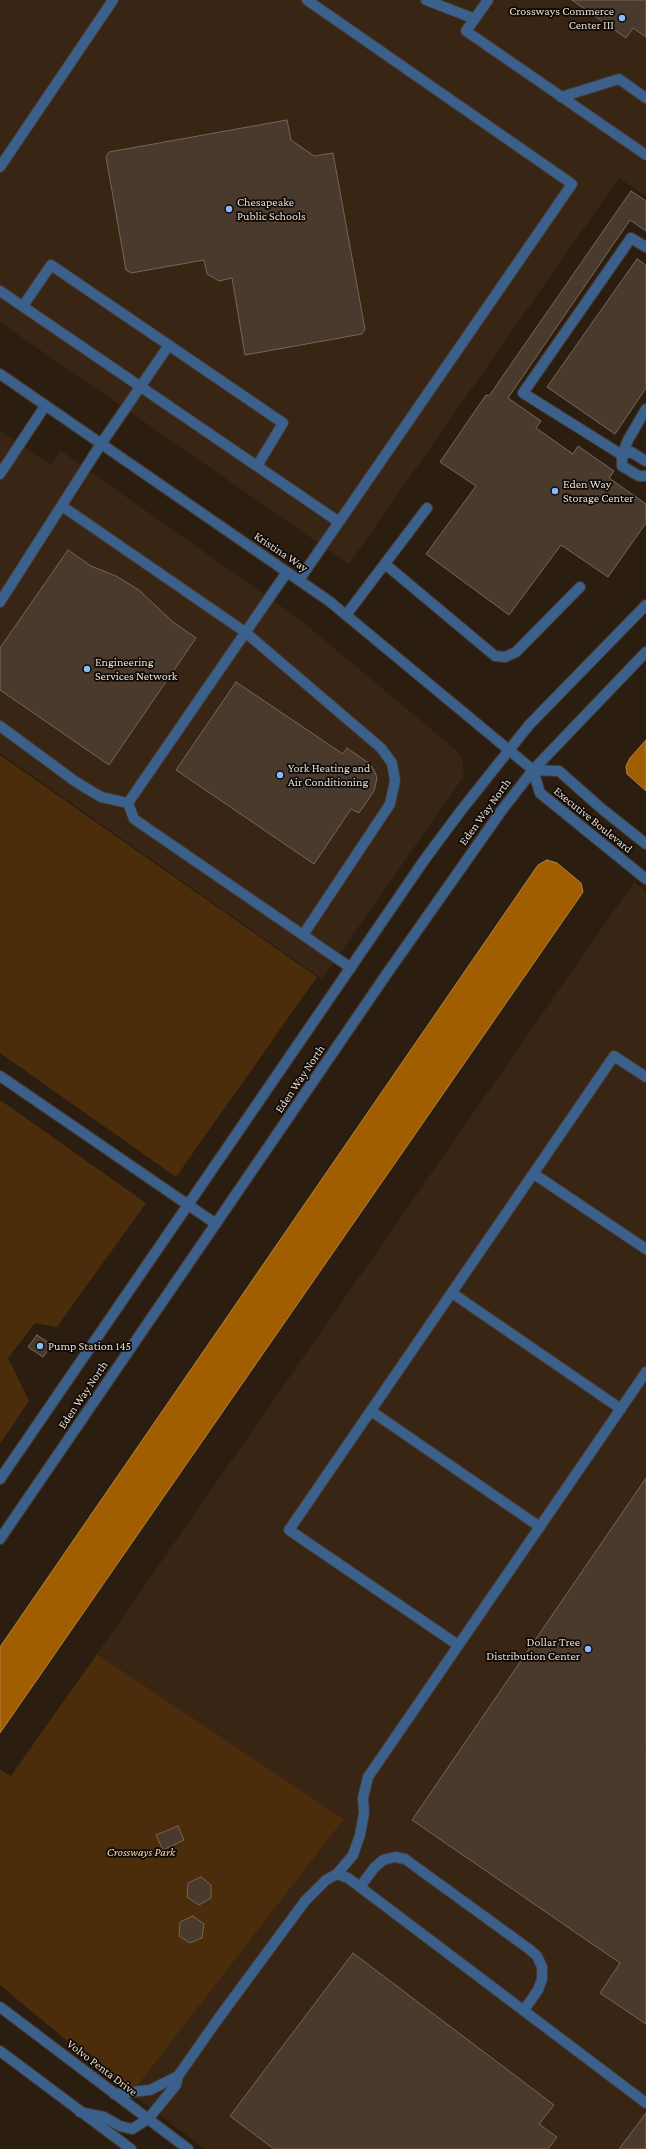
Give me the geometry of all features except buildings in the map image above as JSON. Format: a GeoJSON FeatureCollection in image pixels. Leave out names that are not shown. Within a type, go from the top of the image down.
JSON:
{"type":"FeatureCollection","features":[{"type":"Feature","properties":{"kind":"street"},"geometry":{"type":"LineString","coordinates":[[0,167],[113,0]]}},
{"type":"Feature","properties":{"kind":"street"},"geometry":{"type":"LineString","coordinates":[[299,580],[572,184],[307,0]]}},
{"type":"Feature","properties":{"kind":"street"},"geometry":{"type":"LineString","coordinates":[[426,0],[475,19]]}},
{"type":"Feature","properties":{"kind":"street"},"geometry":{"type":"LineString","coordinates":[[488,0],[466,31],[646,154]]}},
{"type":"Feature","properties":{"kind":"street"},"geometry":{"type":"LineString","coordinates":[[562,97],[619,79],[646,98]]}},
{"type":"Feature","properties":{"kind":"street"},"geometry":{"type":"LineString","coordinates":[[622,455],[523,393],[632,238],[646,247]]}},
{"type":"Feature","properties":{"kind":"street"},"geometry":{"type":"LineString","coordinates":[[23,306],[51,265],[284,423],[257,466]]}},
{"type":"Feature","properties":{"kind":"street"},"geometry":{"type":"LineString","coordinates":[[0,291],[339,522]]}},
{"type":"Feature","properties":{"kind":"street"},"geometry":{"type":"LineString","coordinates":[[0,602],[101,444],[169,345]]}},
{"type":"Feature","properties":{"kind":"street","name":"Kristina Way"},"geometry":{"type":"LineString","coordinates":[[0,374],[299,580],[346,615],[533,770]]}},
{"type":"Feature","properties":{"kind":"street"},"geometry":{"type":"LineString","coordinates":[[1,470],[45,406]]}},
{"type":"Feature","properties":{"kind":"street"},"geometry":{"type":"LineString","coordinates":[[646,409],[628,440],[622,455],[622,466],[639,476],[646,476]]}},
{"type":"Feature","properties":{"kind":"street"},"geometry":{"type":"LineString","coordinates":[[622,455],[631,452],[646,461]]}},
{"type":"Feature","properties":{"kind":"street"},"geometry":{"type":"LineString","coordinates":[[62,506],[245,632],[381,748],[392,764],[395,781],[390,804],[303,935]]}},
{"type":"Feature","properties":{"kind":"street"},"geometry":{"type":"LineString","coordinates":[[346,615],[427,508]]}},
{"type":"Feature","properties":{"kind":"street"},"geometry":{"type":"LineString","coordinates":[[385,564],[495,656],[505,657],[516,652],[580,587]]}},
{"type":"Feature","properties":{"kind":"street"},"geometry":{"type":"LineString","coordinates":[[128,803],[287,572]]}},
{"type":"Feature","properties":{"kind":"street","name":"Eden Way North"},"geometry":{"type":"LineString","coordinates":[[0,1478],[425,859],[508,750],[529,725],[646,605]]}},
{"type":"Feature","properties":{"kind":"street","name":"Eden Way North"},"geometry":{"type":"LineString","coordinates":[[0,1539],[458,872],[533,770],[646,652]]}},
{"type":"Feature","properties":{"kind":"street"},"geometry":{"type":"LineString","coordinates":[[0,726],[76,782],[102,797],[128,803]]}},
{"type":"Feature","properties":{"kind":"street","name":"Executive Boulevard"},"geometry":{"type":"LineString","coordinates":[[646,844],[602,809],[559,771],[533,770],[540,793],[646,879]]}},
{"type":"Feature","properties":{"kind":"street"},"geometry":{"type":"LineString","coordinates":[[128,803],[134,819],[351,968]]}},
{"type":"Feature","properties":{"kind":"street"},"geometry":{"type":"LineString","coordinates":[[458,1645],[289,1530],[614,1056],[646,1077]]}},
{"type":"Feature","properties":{"kind":"street"},"geometry":{"type":"LineString","coordinates":[[0,1076],[216,1224]]}},
{"type":"Feature","properties":{"kind":"street"},"geometry":{"type":"LineString","coordinates":[[534,1174],[646,1249]]}},
{"type":"Feature","properties":{"kind":"street"},"geometry":{"type":"LineString","coordinates":[[452,1293],[620,1409]]}},
{"type":"Feature","properties":{"kind":"street"},"geometry":{"type":"LineString","coordinates":[[80,2112],[104,2117],[120,2126],[132,2128],[148,2120],[176,2086],[178,2076],[305,1901],[326,1880],[337,1874],[353,1855],[360,1835],[364,1813],[363,1798],[368,1777],[646,1372]]}},
{"type":"Feature","properties":{"kind":"street"},"geometry":{"type":"LineString","coordinates":[[370,1411],[540,1527]]}},
{"type":"Feature","properties":{"kind":"street"},"geometry":{"type":"LineString","coordinates":[[360,1887],[374,1868],[383,1860],[395,1857],[405,1859],[529,1949],[537,1956],[542,1967],[542,1979],[538,1990],[524,2010]]}},
{"type":"Feature","properties":{"kind":"street"},"geometry":{"type":"LineString","coordinates":[[337,1874],[348,1878],[646,2103]]}},
{"type":"Feature","properties":{"kind":"street","name":"Volvo Penta Drive"},"geometry":{"type":"LineString","coordinates":[[0,2008],[188,2149]]}},
{"type":"Feature","properties":{"kind":"street"},"geometry":{"type":"LineString","coordinates":[[0,2051],[131,2149]]}},
{"type":"Feature","properties":{"kind":"street"},"geometry":{"type":"LineString","coordinates":[[114,2094],[150,2090],[178,2076]]}},
{"type":"Feature","properties":{"kind":"shaded area"},"geometry":{"type":"Polygon","coordinates":[[[0,0],[646,0],[646,196],[619,178],[349,564],[0,322],[0,0]]]}},
{"type":"Feature","properties":{"kind":"shaded area"},"geometry":{"type":"Polygon","coordinates":[[[0,431],[51,465],[61,451],[299,619],[457,751],[462,758],[464,776],[322,979],[0,753],[0,431]]]}},
{"type":"Feature","properties":{"kind":"shaded area"},"geometry":{"type":"Polygon","coordinates":[[[646,740],[646,791],[627,774],[626,766],[630,758],[646,740]]]}},
{"type":"Feature","properties":{"kind":"shaded area"},"geometry":{"type":"Polygon","coordinates":[[[547,860],[557,863],[581,883],[583,892],[0,1733],[0,1647],[538,865],[547,860]]]}},
{"type":"Feature","properties":{"kind":"shaded area"},"geometry":{"type":"Polygon","coordinates":[[[634,882],[646,891],[646,2149],[205,2149],[131,2094],[344,1819],[97,1654],[634,882]]]}},
{"type":"Feature","properties":{"kind":"green space"},"geometry":{"type":"Polygon","coordinates":[[[0,755],[317,977],[176,1177],[0,1053],[0,755]]]}},
{"type":"Feature","properties":{"kind":"green space"},"geometry":{"type":"Polygon","coordinates":[[[0,1100],[146,1203],[57,1327],[35,1323],[8,1358],[29,1401],[0,1444],[0,1100]]]}},
{"type":"Feature","properties":{"kind":"green space","name":"Crossways Park"},"geometry":{"type":"Polygon","coordinates":[[[97,1654],[344,1819],[131,2094],[0,1985],[0,1769],[11,1776],[97,1654]]]}},
{"type":"Feature","properties":{"kind":"place","name":"Crossways Commerce Center III"},"geometry":{"type":"Point","coordinates":[622,18]}},
{"type":"Feature","properties":{"kind":"place","name":"Chesapeake Public Schools"},"geometry":{"type":"Point","coordinates":[229,209]}},
{"type":"Feature","properties":{"kind":"place","name":"Eden Way Storage Center"},"geometry":{"type":"Point","coordinates":[555,491]}},
{"type":"Feature","properties":{"kind":"place","name":"Engineering Services Network"},"geometry":{"type":"Point","coordinates":[87,669]}},
{"type":"Feature","properties":{"kind":"place","name":"York Heating and Air Conditioning"},"geometry":{"type":"Point","coordinates":[280,775]}},
{"type":"Feature","properties":{"kind":"place","name":"Pump Station 145"},"geometry":{"type":"Point","coordinates":[40,1346]}},
{"type":"Feature","properties":{"kind":"place","name":"Dollar Tree Distribution Center"},"geometry":{"type":"Point","coordinates":[588,1649]}}]}
